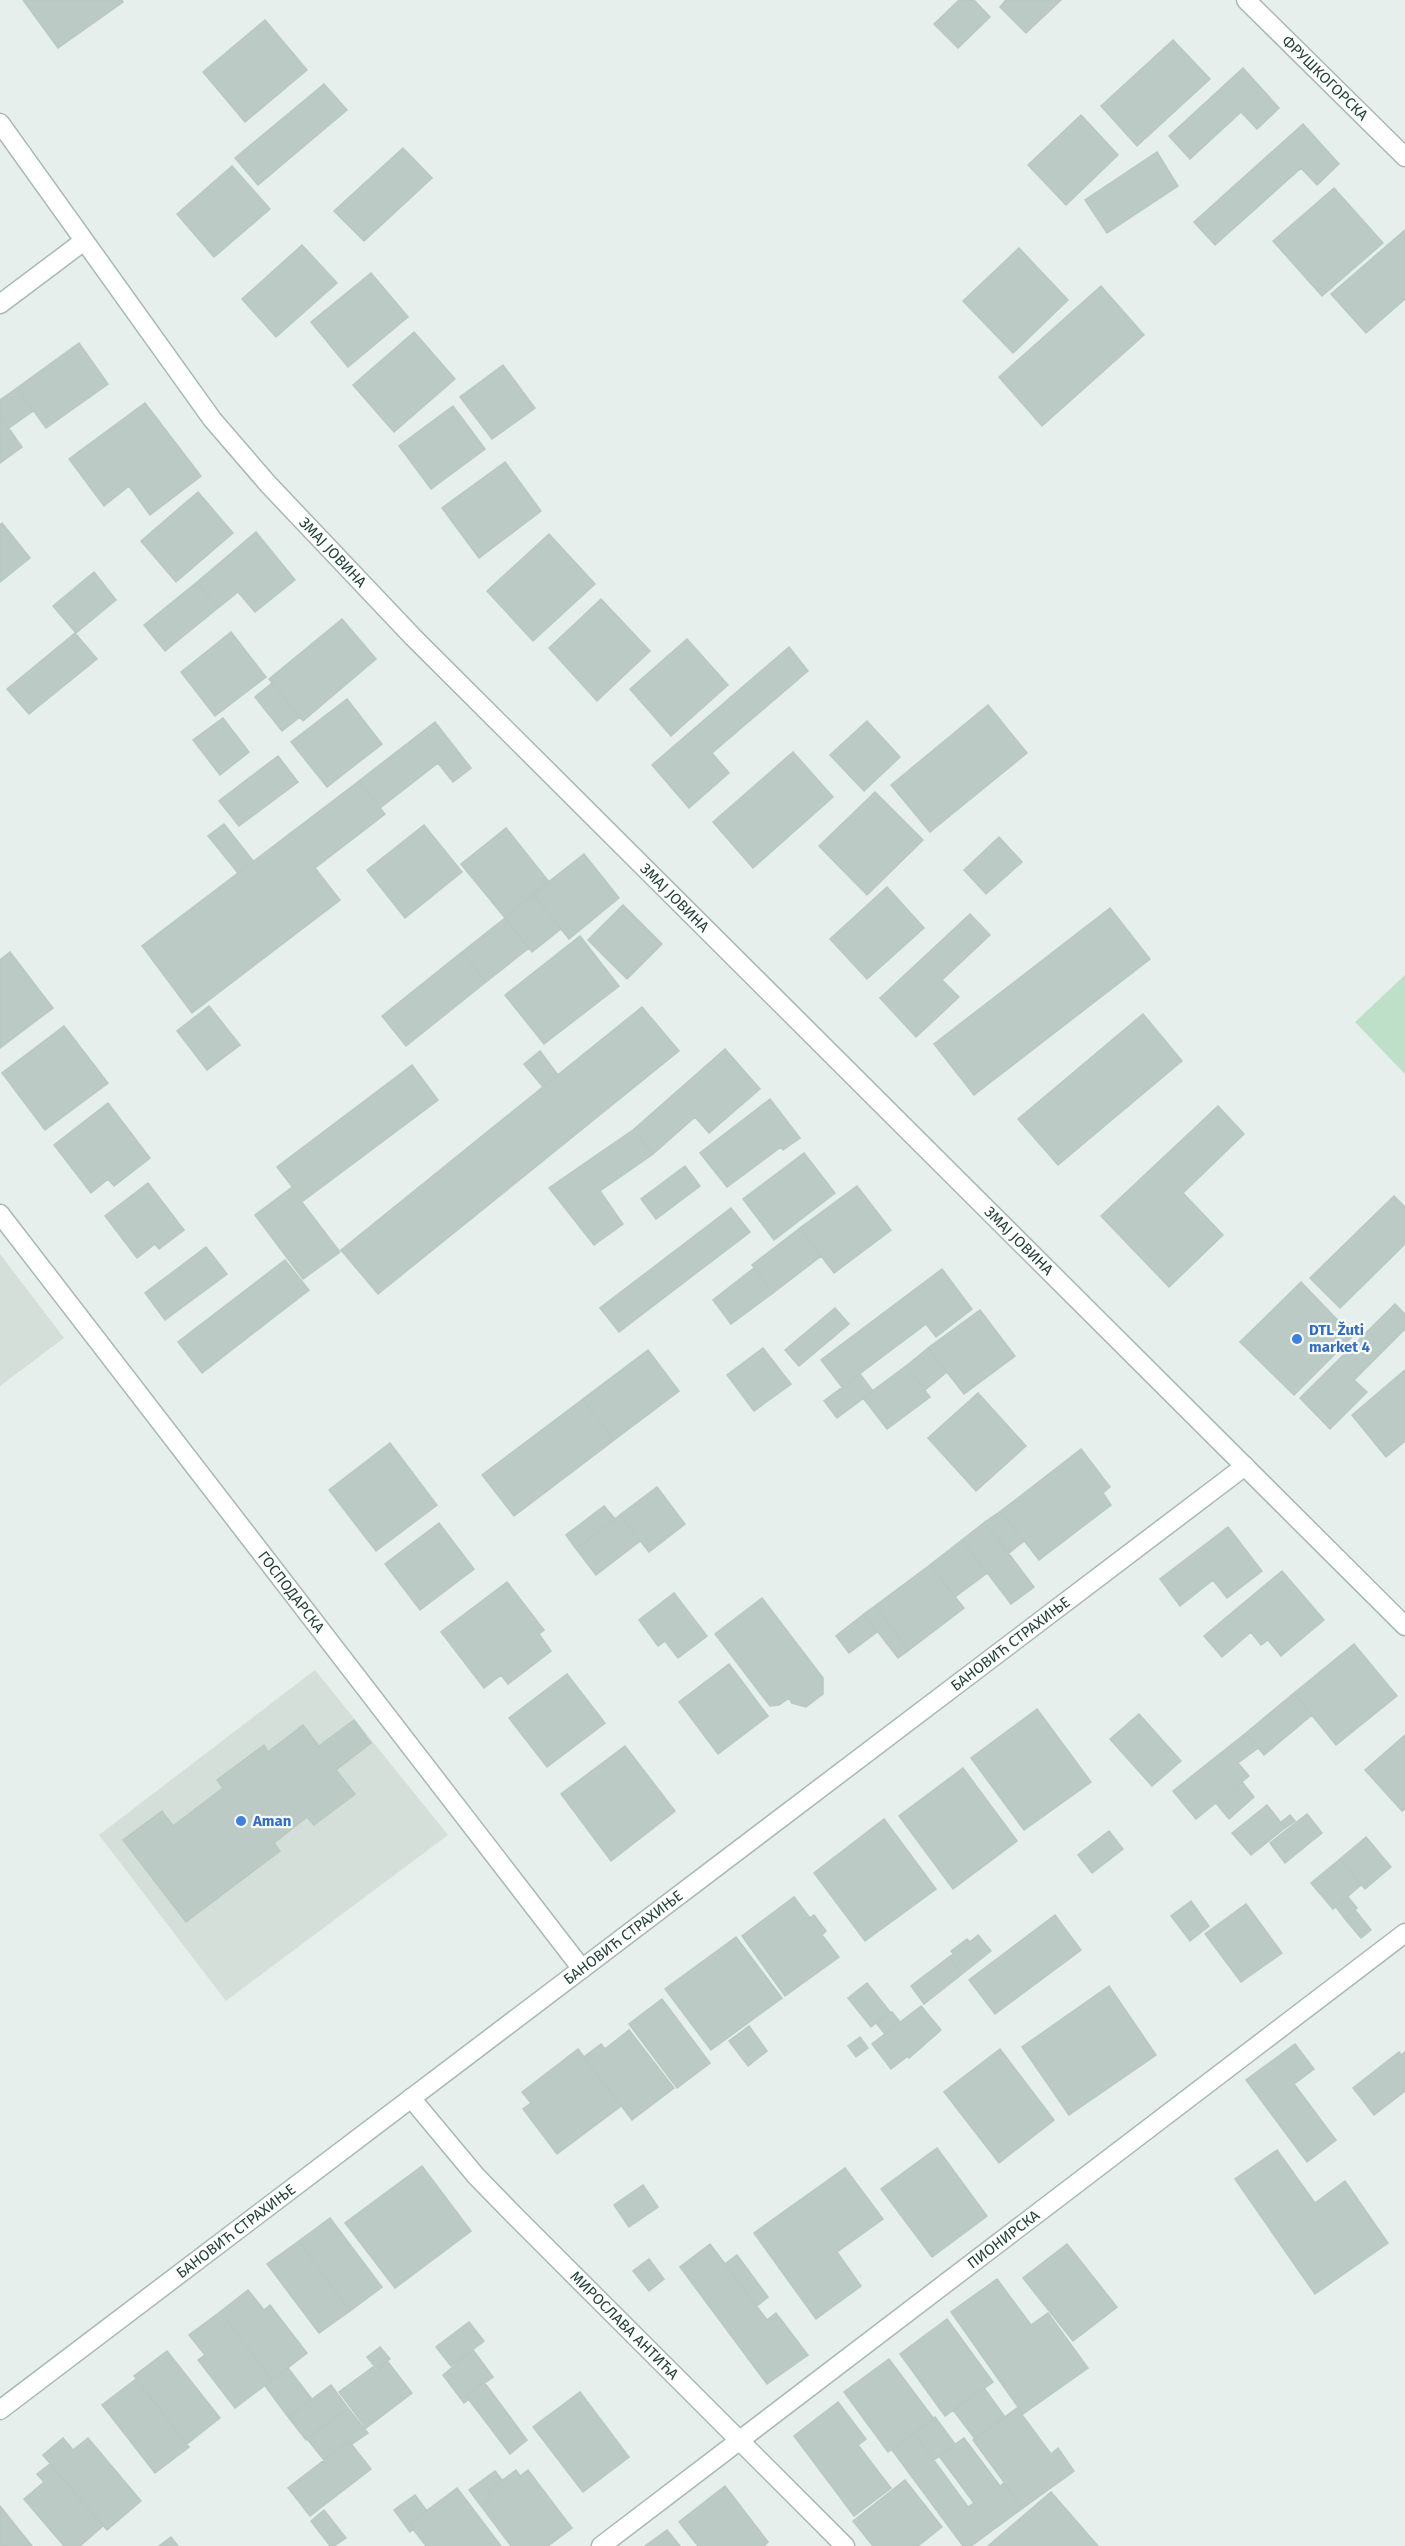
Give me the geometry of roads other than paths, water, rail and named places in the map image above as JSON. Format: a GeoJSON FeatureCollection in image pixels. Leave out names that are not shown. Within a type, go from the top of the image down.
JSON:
{"type":"FeatureCollection","features":[{"type":"Feature","properties":{"kind":"street","name":"ФРУШКОГОРСКА"},"geometry":{"type":"LineString","coordinates":[[1246,0],[1405,157]]}},
{"type":"Feature","properties":{"kind":"street","name":"ЗМАЈ ЈОВИНА"},"geometry":{"type":"LineString","coordinates":[[0,123],[212,418],[284,501],[413,638],[1405,1626]]}},
{"type":"Feature","properties":{"kind":"street"},"geometry":{"type":"LineString","coordinates":[[0,304],[84,241]]}},
{"type":"Feature","properties":{"kind":"street","name":"ГОСПОДАРСКА"},"geometry":{"type":"LineString","coordinates":[[0,1214],[582,1969]]}},
{"type":"Feature","properties":{"kind":"street","name":"БАНОВИЋ СТРАХИЊЕ"},"geometry":{"type":"LineString","coordinates":[[0,2410],[1245,1466]]}},
{"type":"Feature","properties":{"kind":"street","name":"ПИОНИРСКА"},"geometry":{"type":"LineString","coordinates":[[601,2546],[1405,1933]]}},
{"type":"Feature","properties":{"kind":"street","name":"МИРОСЛАВА АНТИЋА"},"geometry":{"type":"LineString","coordinates":[[411,2098],[476,2176],[845,2546]]}},
{"type":"Feature","properties":{"kind":"place","name":"DTL Žuti market 4"},"geometry":{"type":"Point","coordinates":[1297,1339]}},
{"type":"Feature","properties":{"kind":"place","name":"Aman"},"geometry":{"type":"Point","coordinates":[241,1821]}}]}
